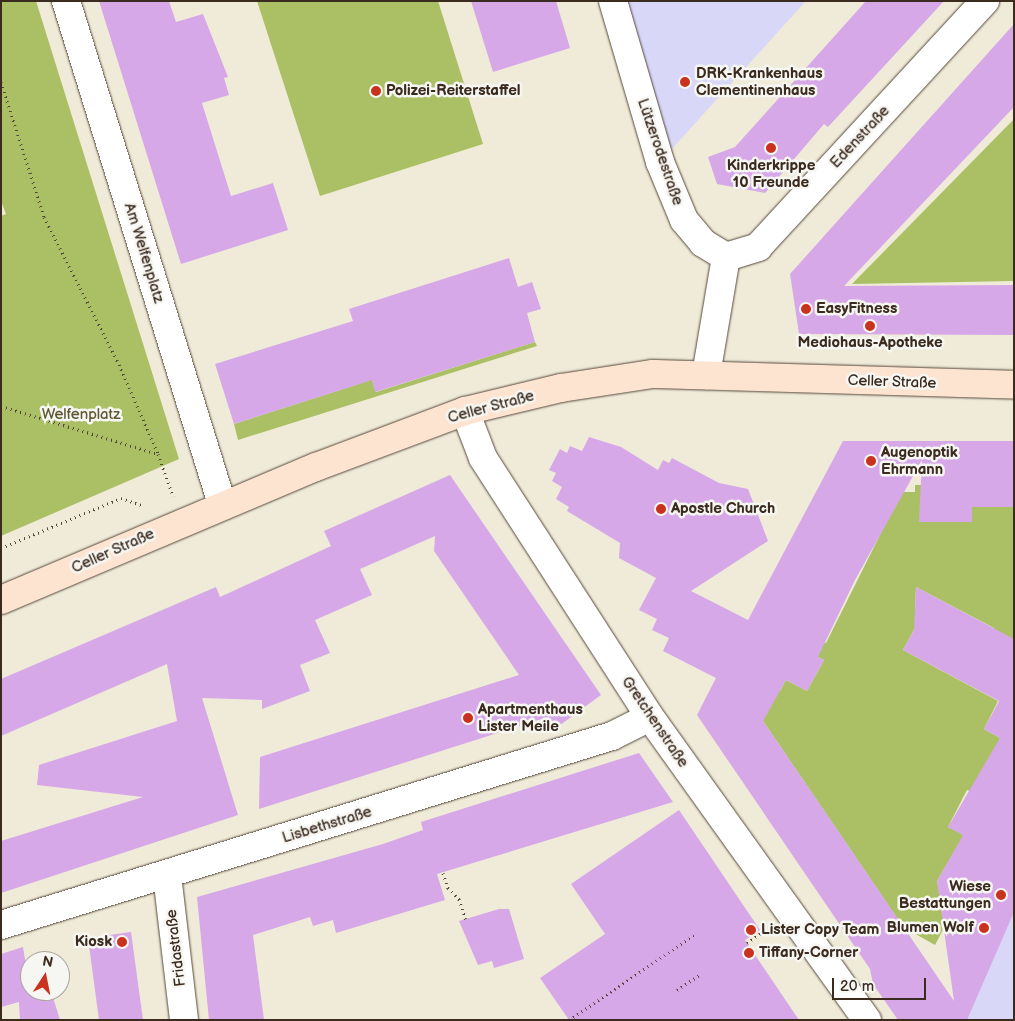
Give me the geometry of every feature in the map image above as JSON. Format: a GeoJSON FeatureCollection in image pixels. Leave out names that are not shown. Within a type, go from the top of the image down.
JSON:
{"type":"FeatureCollection","features":[{"type":"Feature","properties":{"kind":"street","name":"Am Welfenplatz"},"geometry":{"type":"LineString","coordinates":[[66,1],[222,504]]}},
{"type":"Feature","properties":{"kind":"street","name":"Lützerodestraße"},"geometry":{"type":"LineString","coordinates":[[613,1],[660,162],[684,220],[703,243],[726,257]]}},
{"type":"Feature","properties":{"kind":"street","name":"Edenstraße"},"geometry":{"type":"LineString","coordinates":[[726,257],[758,247],[985,1]]}},
{"type":"Feature","properties":{"kind":"street"},"geometry":{"type":"LineString","coordinates":[[706,375],[726,257]]}},
{"type":"Feature","properties":{"kind":"street","name":"Celler Straße"},"geometry":{"type":"LineString","coordinates":[[1,600],[222,504],[465,411],[612,377],[706,375],[1014,385]]}},
{"type":"Feature","properties":{"kind":"street","name":"Gretchenstraße"},"geometry":{"type":"LineString","coordinates":[[465,411],[483,458],[650,717],[867,1020]]}},
{"type":"Feature","properties":{"kind":"street","name":"Lisbethstraße"},"geometry":{"type":"LineString","coordinates":[[1,925],[167,876],[612,736],[650,717]]}},
{"type":"Feature","properties":{"kind":"street","name":"Fridastraße"},"geometry":{"type":"LineString","coordinates":[[167,876],[184,1020]]}},
{"type":"Feature","properties":{"kind":"path"},"geometry":{"type":"LineString","coordinates":[[1,82],[44,217],[117,360],[158,454],[182,521]]}},
{"type":"Feature","properties":{"kind":"path"},"geometry":{"type":"LineString","coordinates":[[1,406],[58,420],[158,454]]}},
{"type":"Feature","properties":{"kind":"path"},"geometry":{"type":"LineString","coordinates":[[1,548],[121,498],[182,521]]}},
{"type":"Feature","properties":{"kind":"path"},"geometry":{"type":"LineString","coordinates":[[443,873],[448,888],[459,898],[466,921]]}},
{"type":"Feature","properties":{"kind":"path"},"geometry":{"type":"LineString","coordinates":[[569,1020],[694,935]]}},
{"type":"Feature","properties":{"kind":"path"},"geometry":{"type":"LineString","coordinates":[[677,990],[701,974]]}},
{"type":"Feature","properties":{"kind":"shaded area","name":"DRK-Krankenhaus Clementinenhaus"},"geometry":{"type":"Polygon","coordinates":[[[613,1],[806,1],[660,162],[613,1]]]}},
{"type":"Feature","properties":{"kind":"shaded area"},"geometry":{"type":"Polygon","coordinates":[[[1014,912],[1014,1020],[950,1020],[1014,912]]]}},
{"type":"Feature","properties":{"kind":"green space","name":"Welfenplatz"},"geometry":{"type":"Polygon","coordinates":[[[1,1],[36,1],[179,459],[1,536],[1,216],[6,214],[1,201],[1,1]]]}},
{"type":"Feature","properties":{"kind":"green space","name":"Polizei-Reiterstaffel"},"geometry":{"type":"Polygon","coordinates":[[[257,1],[438,1],[483,144],[320,196],[257,1]]]}},
{"type":"Feature","properties":{"kind":"green space"},"geometry":{"type":"Polygon","coordinates":[[[1014,119],[1014,281],[852,284],[1014,119]]]}},
{"type":"Feature","properties":{"kind":"green space"},"geometry":{"type":"Polygon","coordinates":[[[535,342],[537,346],[238,440],[234,424],[359,384],[367,365],[376,392],[535,342]]]}},
{"type":"Feature","properties":{"kind":"green space"},"geometry":{"type":"Polygon","coordinates":[[[971,484],[1014,499],[1014,654],[979,656],[994,628],[916,587],[915,611],[922,615],[903,650],[998,701],[984,729],[1000,738],[977,794],[967,790],[948,827],[964,835],[937,881],[946,924],[935,945],[912,932],[908,934],[746,696],[775,688],[780,691],[786,680],[807,691],[824,660],[810,653],[797,628],[826,643],[882,531],[891,492],[915,492],[915,485],[923,485],[923,522],[972,522],[971,484]]]}},
{"type":"Feature","properties":{"kind":"building"},"geometry":{"type":"Polygon","coordinates":[[[99,1],[169,1],[176,22],[203,14],[228,77],[224,78],[229,95],[202,103],[231,196],[273,183],[288,230],[181,264],[99,1]]]}},
{"type":"Feature","properties":{"kind":"building"},"geometry":{"type":"Polygon","coordinates":[[[471,1],[556,1],[570,48],[493,72],[471,1]]]}},
{"type":"Feature","properties":{"kind":"building"},"geometry":{"type":"Polygon","coordinates":[[[866,1],[944,1],[828,127],[824,124],[765,193],[717,184],[708,157],[735,147],[866,1]]]}},
{"type":"Feature","properties":{"kind":"building"},"geometry":{"type":"Polygon","coordinates":[[[1014,24],[1014,107],[844,286],[1014,285],[1014,335],[799,334],[790,274],[1014,24]]]}},
{"type":"Feature","properties":{"kind":"building"},"geometry":{"type":"Polygon","coordinates":[[[509,258],[518,287],[532,282],[541,309],[527,313],[535,342],[375,392],[372,380],[234,424],[215,364],[353,321],[349,309],[509,258]]]}},
{"type":"Feature","properties":{"kind":"building"},"geometry":{"type":"Polygon","coordinates":[[[589,437],[621,447],[658,470],[663,460],[669,463],[672,458],[719,483],[748,489],[768,541],[691,591],[748,620],[843,441],[1014,441],[1013,507],[972,507],[972,522],[919,522],[922,460],[855,580],[818,657],[824,660],[807,691],[786,680],[763,721],[954,1001],[937,881],[963,835],[948,827],[1000,738],[984,729],[999,701],[903,650],[914,630],[916,587],[1014,639],[1014,912],[967,1020],[898,1020],[873,984],[870,969],[697,715],[716,678],[663,651],[669,638],[652,630],[657,619],[639,610],[656,578],[619,558],[620,543],[567,511],[569,507],[556,499],[562,487],[552,481],[556,473],[549,470],[560,449],[567,453],[570,446],[582,451],[589,437]]]}},
{"type":"Feature","properties":{"kind":"building"},"geometry":{"type":"Polygon","coordinates":[[[450,475],[601,695],[556,728],[548,717],[259,809],[260,757],[519,675],[434,551],[435,536],[360,569],[372,595],[315,620],[330,653],[300,665],[310,691],[262,709],[262,700],[202,698],[238,815],[1,893],[1,841],[143,797],[37,785],[39,765],[177,721],[167,664],[1,736],[1,679],[216,587],[220,597],[331,546],[324,531],[450,475]]]}},
{"type":"Feature","properties":{"kind":"building"},"geometry":{"type":"Polygon","coordinates":[[[639,753],[673,802],[437,874],[445,900],[336,933],[333,920],[313,926],[310,917],[253,935],[264,1020],[209,1020],[197,897],[383,844],[423,830],[421,822],[639,753]]]}},
{"type":"Feature","properties":{"kind":"building"},"geometry":{"type":"Polygon","coordinates":[[[679,810],[760,930],[745,940],[799,1020],[569,1020],[540,978],[605,934],[571,884],[679,810]]]}},
{"type":"Feature","properties":{"kind":"building"},"geometry":{"type":"Polygon","coordinates":[[[499,909],[509,909],[524,959],[494,968],[492,961],[478,965],[459,921],[499,909]]]}},
{"type":"Feature","properties":{"kind":"building"},"geometry":{"type":"Polygon","coordinates":[[[131,932],[143,1020],[99,1020],[88,938],[131,932]]]}},
{"type":"Feature","properties":{"kind":"building"},"geometry":{"type":"Polygon","coordinates":[[[23,947],[24,951],[20,951],[20,1001],[54,1001],[60,1020],[20,1020],[19,1002],[1,1007],[1,954],[23,947]]]}},
{"type":"Feature","properties":{"kind":"place","name":"DRK-Krankenhaus Clementinenhaus"},"geometry":{"type":"Point","coordinates":[685,82]}},
{"type":"Feature","properties":{"kind":"place","name":"Polizei-Reiterstaffel"},"geometry":{"type":"Point","coordinates":[376,91]}},
{"type":"Feature","properties":{"kind":"place","name":"Kinderkrippe 10 Freunde"},"geometry":{"type":"Point","coordinates":[771,148]}},
{"type":"Feature","properties":{"kind":"place","name":"EasyFitness"},"geometry":{"type":"Point","coordinates":[806,309]}},
{"type":"Feature","properties":{"kind":"place","name":"Mediohaus-Apotheke"},"geometry":{"type":"Point","coordinates":[870,326]}},
{"type":"Feature","properties":{"kind":"place","name":"Augenoptik Ehrmann"},"geometry":{"type":"Point","coordinates":[871,461]}},
{"type":"Feature","properties":{"kind":"place","name":"Apostle Church"},"geometry":{"type":"Point","coordinates":[661,509]}},
{"type":"Feature","properties":{"kind":"place","name":"Apartmenthaus Lister Meile"},"geometry":{"type":"Point","coordinates":[468,718]}},
{"type":"Feature","properties":{"kind":"place","name":"Wiese Bestattungen"},"geometry":{"type":"Point","coordinates":[1001,895]}},
{"type":"Feature","properties":{"kind":"place","name":"Blumen Wolf"},"geometry":{"type":"Point","coordinates":[984,928]}},
{"type":"Feature","properties":{"kind":"place","name":"Lister Copy Team"},"geometry":{"type":"Point","coordinates":[751,930]}},
{"type":"Feature","properties":{"kind":"place","name":"Kiosk"},"geometry":{"type":"Point","coordinates":[122,942]}},
{"type":"Feature","properties":{"kind":"place","name":"Tiffany-Corner"},"geometry":{"type":"Point","coordinates":[749,953]}}]}
